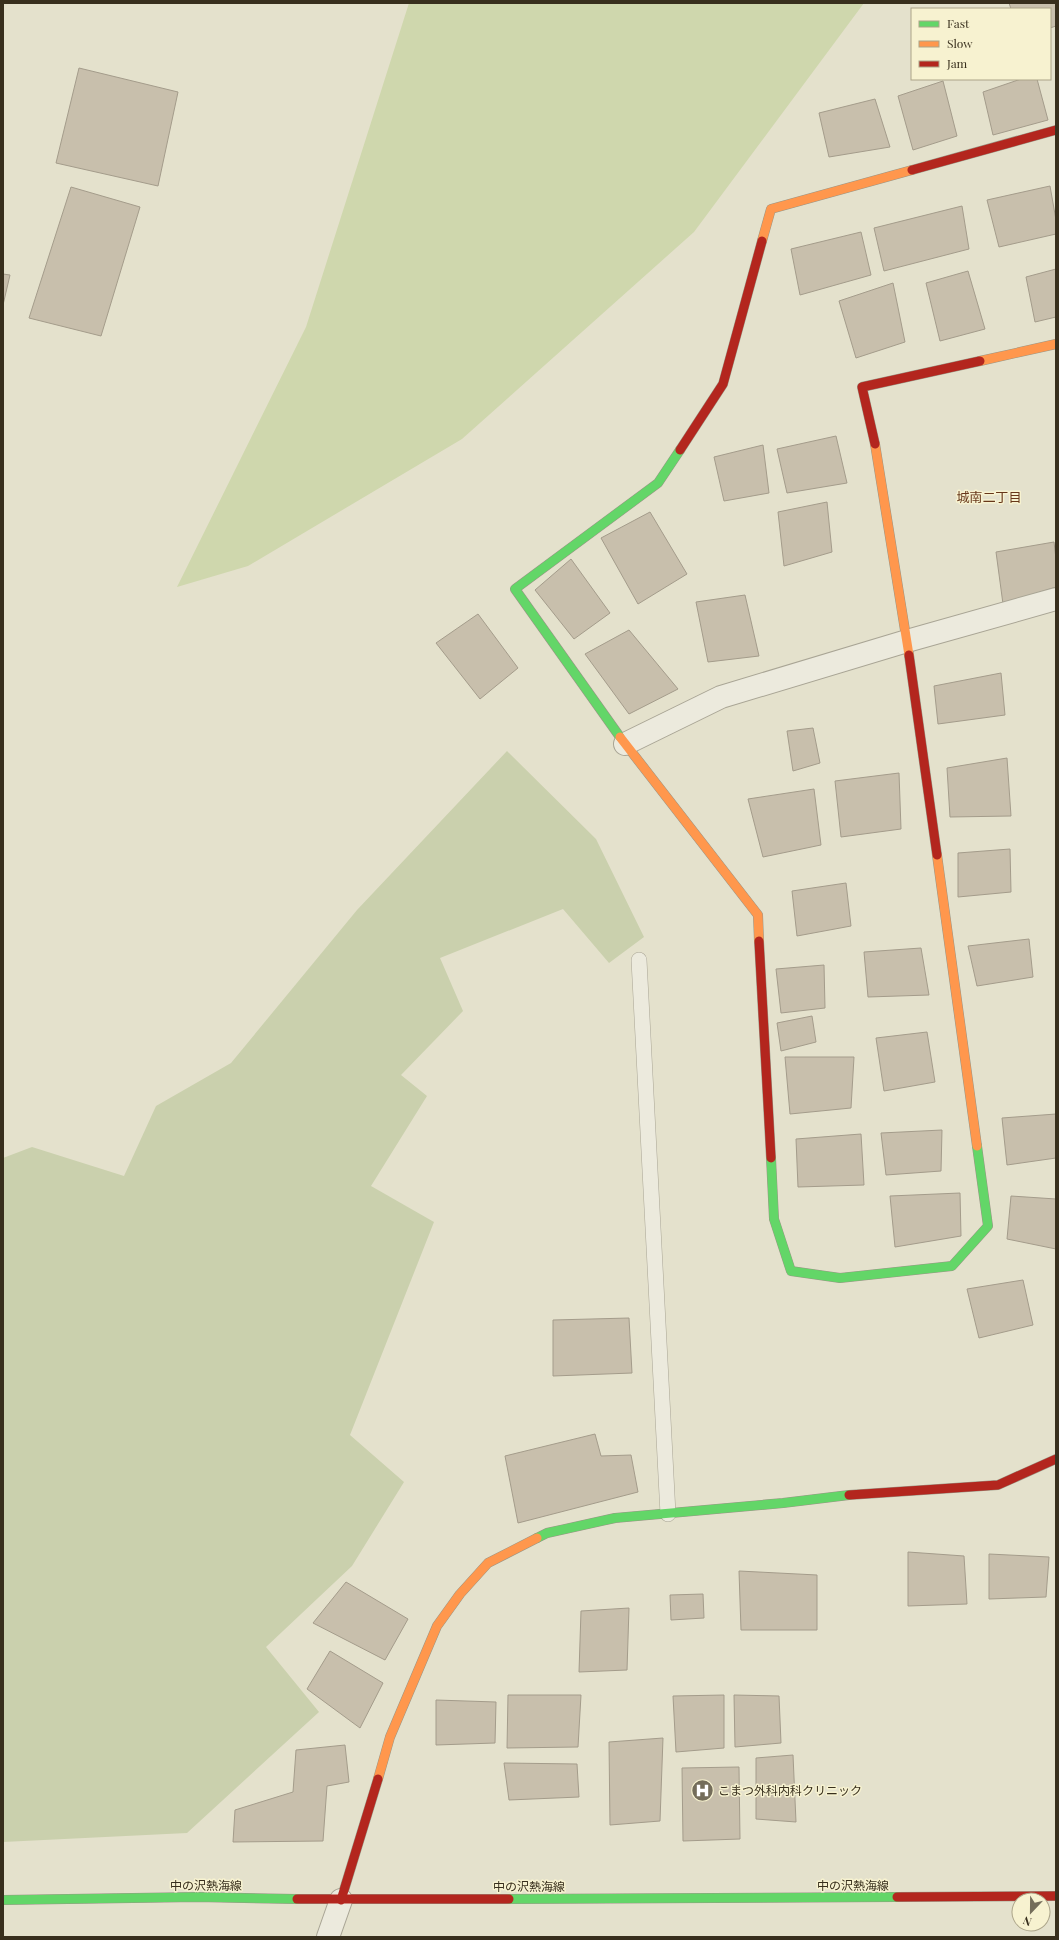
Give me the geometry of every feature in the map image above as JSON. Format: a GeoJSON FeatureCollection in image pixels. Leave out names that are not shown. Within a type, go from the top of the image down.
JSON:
{"type":"FeatureCollection","features":[{"type":"Feature","properties":{"kind":"street"},"geometry":{"type":"LineString","coordinates":[[1055,349],[862,387],[878,458],[907,641],[988,1226],[952,1266],[840,1278],[791,1271],[774,1219],[758,915],[625,744],[515,589],[658,482],[723,384],[771,210],[1056,130]]}},
{"type":"Feature","properties":{"kind":"street"},"geometry":{"type":"LineString","coordinates":[[625,744],[721,697],[907,641],[1056,599]]}},
{"type":"Feature","properties":{"kind":"street"},"geometry":{"type":"LineString","coordinates":[[328,1937],[341,1900],[390,1736],[436,1626],[460,1594],[488,1563],[547,1533],[615,1518],[668,1514],[874,1492],[998,1485],[1056,1459]]}},
{"type":"Feature","properties":{"kind":"street","name":"中の沢熱海線"},"geometry":{"type":"LineString","coordinates":[[3,1900],[197,1897],[341,1900],[1056,1896]]}},
{"type":"Feature","properties":{"kind":"lane"},"geometry":{"type":"LineString","coordinates":[[639,960],[668,1514]]}},
{"type":"Feature","properties":{"kind":"green space"},"geometry":{"type":"Polygon","coordinates":[[[409,3],[864,3],[694,232],[462,439],[248,566],[177,587],[306,327],[409,3]]]}},
{"type":"Feature","properties":{"kind":"green space"},"geometry":{"type":"Polygon","coordinates":[[[507,751],[596,839],[644,937],[609,963],[563,909],[440,958],[463,1011],[401,1075],[427,1096],[371,1186],[434,1222],[350,1435],[404,1482],[352,1566],[266,1647],[319,1712],[187,1833],[3,1842],[3,1158],[32,1147],[124,1176],[156,1106],[231,1063],[357,910],[507,751]]]}},
{"type":"Feature","properties":{"kind":"building"},"geometry":{"type":"Polygon","coordinates":[[[1009,3],[1056,3],[1056,26],[1051,28],[1051,8],[1011,8],[1009,3]]]}},
{"type":"Feature","properties":{"kind":"building"},"geometry":{"type":"Polygon","coordinates":[[[79,68],[178,92],[158,186],[56,163],[79,68]]]}},
{"type":"Feature","properties":{"kind":"building"},"geometry":{"type":"Polygon","coordinates":[[[1018,80],[1037,80],[1048,120],[993,135],[983,92],[1018,80]]]}},
{"type":"Feature","properties":{"kind":"building"},"geometry":{"type":"Polygon","coordinates":[[[943,81],[957,136],[913,150],[898,96],[943,81]]]}},
{"type":"Feature","properties":{"kind":"building"},"geometry":{"type":"Polygon","coordinates":[[[875,99],[890,147],[829,157],[819,113],[875,99]]]}},
{"type":"Feature","properties":{"kind":"building"},"geometry":{"type":"Polygon","coordinates":[[[1050,186],[1056,220],[1056,234],[999,247],[987,200],[1050,186]]]}},
{"type":"Feature","properties":{"kind":"building"},"geometry":{"type":"Polygon","coordinates":[[[71,187],[140,207],[101,336],[29,318],[71,187]]]}},
{"type":"Feature","properties":{"kind":"building"},"geometry":{"type":"Polygon","coordinates":[[[962,206],[969,249],[884,271],[874,228],[962,206]]]}},
{"type":"Feature","properties":{"kind":"building"},"geometry":{"type":"Polygon","coordinates":[[[861,232],[871,275],[800,295],[791,249],[861,232]]]}},
{"type":"Feature","properties":{"kind":"building"},"geometry":{"type":"Polygon","coordinates":[[[1056,269],[1056,317],[1035,322],[1026,277],[1056,269]]]}},
{"type":"Feature","properties":{"kind":"building"},"geometry":{"type":"Polygon","coordinates":[[[968,271],[985,329],[940,341],[926,283],[968,271]]]}},
{"type":"Feature","properties":{"kind":"building"},"geometry":{"type":"Polygon","coordinates":[[[3,274],[10,275],[3,305],[3,274]]]}},
{"type":"Feature","properties":{"kind":"building"},"geometry":{"type":"Polygon","coordinates":[[[893,283],[905,342],[856,358],[839,301],[893,283]]]}},
{"type":"Feature","properties":{"kind":"building"},"geometry":{"type":"Polygon","coordinates":[[[836,436],[847,483],[787,493],[777,449],[836,436]]]}},
{"type":"Feature","properties":{"kind":"building"},"geometry":{"type":"Polygon","coordinates":[[[763,445],[769,493],[724,501],[714,457],[763,445]]]}},
{"type":"Feature","properties":{"kind":"building"},"geometry":{"type":"Polygon","coordinates":[[[827,502],[832,552],[784,566],[778,512],[827,502]]]}},
{"type":"Feature","properties":{"kind":"building"},"geometry":{"type":"Polygon","coordinates":[[[650,512],[687,574],[638,604],[601,538],[650,512]]]}},
{"type":"Feature","properties":{"kind":"building"},"geometry":{"type":"Polygon","coordinates":[[[1054,542],[1056,559],[1056,587],[1003,604],[996,552],[1054,542]]]}},
{"type":"Feature","properties":{"kind":"building"},"geometry":{"type":"Polygon","coordinates":[[[571,559],[610,613],[574,639],[535,590],[571,559]]]}},
{"type":"Feature","properties":{"kind":"building"},"geometry":{"type":"Polygon","coordinates":[[[745,595],[759,656],[708,662],[696,602],[745,595]]]}},
{"type":"Feature","properties":{"kind":"building"},"geometry":{"type":"Polygon","coordinates":[[[478,614],[518,668],[480,699],[436,643],[478,614]]]}},
{"type":"Feature","properties":{"kind":"building"},"geometry":{"type":"Polygon","coordinates":[[[629,630],[678,689],[629,714],[585,654],[629,630]]]}},
{"type":"Feature","properties":{"kind":"building"},"geometry":{"type":"Polygon","coordinates":[[[1001,673],[1005,715],[938,724],[934,686],[1001,673]]]}},
{"type":"Feature","properties":{"kind":"building"},"geometry":{"type":"Polygon","coordinates":[[[813,728],[820,763],[793,771],[787,731],[813,728]]]}},
{"type":"Feature","properties":{"kind":"building"},"geometry":{"type":"Polygon","coordinates":[[[1007,758],[1011,816],[950,817],[947,768],[1007,758]]]}},
{"type":"Feature","properties":{"kind":"building"},"geometry":{"type":"Polygon","coordinates":[[[899,773],[901,829],[841,837],[835,781],[899,773]]]}},
{"type":"Feature","properties":{"kind":"building"},"geometry":{"type":"Polygon","coordinates":[[[814,789],[821,845],[763,857],[748,799],[814,789]]]}},
{"type":"Feature","properties":{"kind":"building"},"geometry":{"type":"Polygon","coordinates":[[[1010,849],[1011,892],[958,897],[958,853],[1010,849]]]}},
{"type":"Feature","properties":{"kind":"building"},"geometry":{"type":"Polygon","coordinates":[[[846,883],[851,926],[797,936],[792,891],[846,883]]]}},
{"type":"Feature","properties":{"kind":"building"},"geometry":{"type":"Polygon","coordinates":[[[1029,939],[1033,977],[977,986],[968,946],[1029,939]]]}},
{"type":"Feature","properties":{"kind":"building"},"geometry":{"type":"Polygon","coordinates":[[[921,948],[929,995],[868,997],[864,952],[921,948]]]}},
{"type":"Feature","properties":{"kind":"building"},"geometry":{"type":"Polygon","coordinates":[[[824,965],[825,1008],[781,1013],[776,969],[824,965]]]}},
{"type":"Feature","properties":{"kind":"building"},"geometry":{"type":"Polygon","coordinates":[[[812,1016],[816,1042],[781,1051],[777,1023],[812,1016]]]}},
{"type":"Feature","properties":{"kind":"building"},"geometry":{"type":"Polygon","coordinates":[[[927,1032],[935,1082],[884,1091],[876,1038],[927,1032]]]}},
{"type":"Feature","properties":{"kind":"building"},"geometry":{"type":"Polygon","coordinates":[[[785,1057],[854,1057],[851,1108],[790,1114],[785,1057]]]}},
{"type":"Feature","properties":{"kind":"building"},"geometry":{"type":"Polygon","coordinates":[[[1056,1114],[1056,1158],[1007,1165],[1002,1118],[1056,1114]]]}},
{"type":"Feature","properties":{"kind":"building"},"geometry":{"type":"Polygon","coordinates":[[[942,1130],[941,1171],[886,1175],[881,1133],[942,1130]]]}},
{"type":"Feature","properties":{"kind":"building"},"geometry":{"type":"Polygon","coordinates":[[[861,1134],[864,1185],[798,1187],[796,1139],[861,1134]]]}},
{"type":"Feature","properties":{"kind":"building"},"geometry":{"type":"Polygon","coordinates":[[[960,1193],[961,1236],[895,1247],[890,1196],[960,1193]]]}},
{"type":"Feature","properties":{"kind":"building"},"geometry":{"type":"Polygon","coordinates":[[[1011,1196],[1056,1199],[1056,1249],[1007,1239],[1011,1196]]]}},
{"type":"Feature","properties":{"kind":"building"},"geometry":{"type":"Polygon","coordinates":[[[1023,1280],[1033,1325],[979,1338],[967,1289],[1023,1280]]]}},
{"type":"Feature","properties":{"kind":"building"},"geometry":{"type":"Polygon","coordinates":[[[629,1318],[632,1373],[553,1376],[553,1320],[629,1318]]]}},
{"type":"Feature","properties":{"kind":"building"},"geometry":{"type":"Polygon","coordinates":[[[595,1434],[601,1456],[631,1455],[638,1492],[518,1523],[505,1456],[595,1434]]]}},
{"type":"Feature","properties":{"kind":"building"},"geometry":{"type":"Polygon","coordinates":[[[908,1552],[964,1556],[967,1604],[908,1606],[908,1552]]]}},
{"type":"Feature","properties":{"kind":"building"},"geometry":{"type":"Polygon","coordinates":[[[989,1554],[1049,1557],[1046,1597],[989,1599],[989,1554]]]}},
{"type":"Feature","properties":{"kind":"building"},"geometry":{"type":"Polygon","coordinates":[[[739,1571],[817,1575],[817,1630],[741,1630],[739,1571]]]}},
{"type":"Feature","properties":{"kind":"building"},"geometry":{"type":"Polygon","coordinates":[[[346,1582],[408,1619],[385,1660],[313,1623],[346,1582]]]}},
{"type":"Feature","properties":{"kind":"building"},"geometry":{"type":"Polygon","coordinates":[[[703,1594],[704,1618],[671,1620],[670,1595],[703,1594]]]}},
{"type":"Feature","properties":{"kind":"building"},"geometry":{"type":"Polygon","coordinates":[[[629,1608],[627,1670],[579,1672],[581,1611],[629,1608]]]}},
{"type":"Feature","properties":{"kind":"building"},"geometry":{"type":"Polygon","coordinates":[[[330,1651],[383,1683],[360,1728],[307,1689],[330,1651]]]}},
{"type":"Feature","properties":{"kind":"building"},"geometry":{"type":"Polygon","coordinates":[[[508,1695],[581,1695],[578,1747],[507,1748],[508,1695]]]}},
{"type":"Feature","properties":{"kind":"building"},"geometry":{"type":"Polygon","coordinates":[[[724,1695],[724,1748],[676,1752],[673,1696],[724,1695]]]}},
{"type":"Feature","properties":{"kind":"building"},"geometry":{"type":"Polygon","coordinates":[[[734,1695],[779,1696],[781,1743],[735,1747],[734,1695]]]}},
{"type":"Feature","properties":{"kind":"building"},"geometry":{"type":"Polygon","coordinates":[[[436,1700],[496,1702],[495,1743],[436,1745],[436,1700]]]}},
{"type":"Feature","properties":{"kind":"building"},"geometry":{"type":"Polygon","coordinates":[[[663,1738],[660,1821],[610,1825],[609,1742],[663,1738]]]}},
{"type":"Feature","properties":{"kind":"building"},"geometry":{"type":"Polygon","coordinates":[[[345,1745],[349,1782],[327,1786],[323,1841],[233,1842],[235,1810],[293,1792],[296,1750],[345,1745]]]}},
{"type":"Feature","properties":{"kind":"building"},"geometry":{"type":"Polygon","coordinates":[[[793,1755],[796,1822],[756,1819],[756,1758],[793,1755]]]}},
{"type":"Feature","properties":{"kind":"building"},"geometry":{"type":"Polygon","coordinates":[[[504,1763],[577,1764],[579,1797],[509,1800],[504,1763]]]}},
{"type":"Feature","properties":{"kind":"building"},"geometry":{"type":"Polygon","coordinates":[[[739,1767],[740,1839],[683,1841],[682,1768],[739,1767]]]}},
{"type":"Feature","properties":{"kind":"traffic: fast"},"geometry":{"type":"LineString","coordinates":[[620,737],[515,589],[658,483],[680,450]]}},
{"type":"Feature","properties":{"kind":"traffic: fast"},"geometry":{"type":"LineString","coordinates":[[771,1158],[774,1219],[791,1271],[840,1278],[952,1266],[988,1226],[977,1146]]}},
{"type":"Feature","properties":{"kind":"traffic: fast"},"geometry":{"type":"LineString","coordinates":[[537,1538],[547,1533],[615,1518],[783,1503],[849,1495]]}},
{"type":"Feature","properties":{"kind":"traffic: fast"},"geometry":{"type":"LineString","coordinates":[[3,1900],[197,1897],[297,1899]]}},
{"type":"Feature","properties":{"kind":"traffic: fast"},"geometry":{"type":"LineString","coordinates":[[509,1899],[897,1897]]}},
{"type":"Feature","properties":{"kind":"traffic: slow"},"geometry":{"type":"LineString","coordinates":[[762,241],[771,209],[912,170]]}},
{"type":"Feature","properties":{"kind":"traffic: slow"},"geometry":{"type":"LineString","coordinates":[[980,361],[1056,344]]}},
{"type":"Feature","properties":{"kind":"traffic: slow"},"geometry":{"type":"LineString","coordinates":[[875,444],[909,655]]}},
{"type":"Feature","properties":{"kind":"traffic: slow"},"geometry":{"type":"LineString","coordinates":[[620,737],[758,915],[759,941]]}},
{"type":"Feature","properties":{"kind":"traffic: slow"},"geometry":{"type":"LineString","coordinates":[[937,855],[977,1146]]}},
{"type":"Feature","properties":{"kind":"traffic: slow"},"geometry":{"type":"LineString","coordinates":[[378,1779],[390,1737],[437,1626],[460,1594],[488,1563],[537,1538]]}},
{"type":"Feature","properties":{"kind":"traffic: jam"},"geometry":{"type":"LineString","coordinates":[[912,170],[1056,130]]}},
{"type":"Feature","properties":{"kind":"traffic: jam"},"geometry":{"type":"LineString","coordinates":[[680,450],[723,384],[762,241]]}},
{"type":"Feature","properties":{"kind":"traffic: jam"},"geometry":{"type":"LineString","coordinates":[[875,444],[862,387],[980,361]]}},
{"type":"Feature","properties":{"kind":"traffic: jam"},"geometry":{"type":"LineString","coordinates":[[909,655],[937,855]]}},
{"type":"Feature","properties":{"kind":"traffic: jam"},"geometry":{"type":"LineString","coordinates":[[759,941],[771,1158]]}},
{"type":"Feature","properties":{"kind":"traffic: jam"},"geometry":{"type":"LineString","coordinates":[[849,1495],[998,1485],[1056,1459]]}},
{"type":"Feature","properties":{"kind":"traffic: jam"},"geometry":{"type":"LineString","coordinates":[[341,1900],[378,1779]]}},
{"type":"Feature","properties":{"kind":"traffic: jam"},"geometry":{"type":"LineString","coordinates":[[897,1897],[1056,1896]]}},
{"type":"Feature","properties":{"kind":"traffic: jam"},"geometry":{"type":"LineString","coordinates":[[297,1899],[509,1899]]}},
{"type":"Feature","properties":{"kind":"place","name":"こまつ外科内科クリニック"},"geometry":{"type":"Point","coordinates":[702,1791]}},
{"type":"Feature","properties":{"kind":"district","name":"城南二丁目"},"geometry":{"type":"Point","coordinates":[989,497]}}]}
